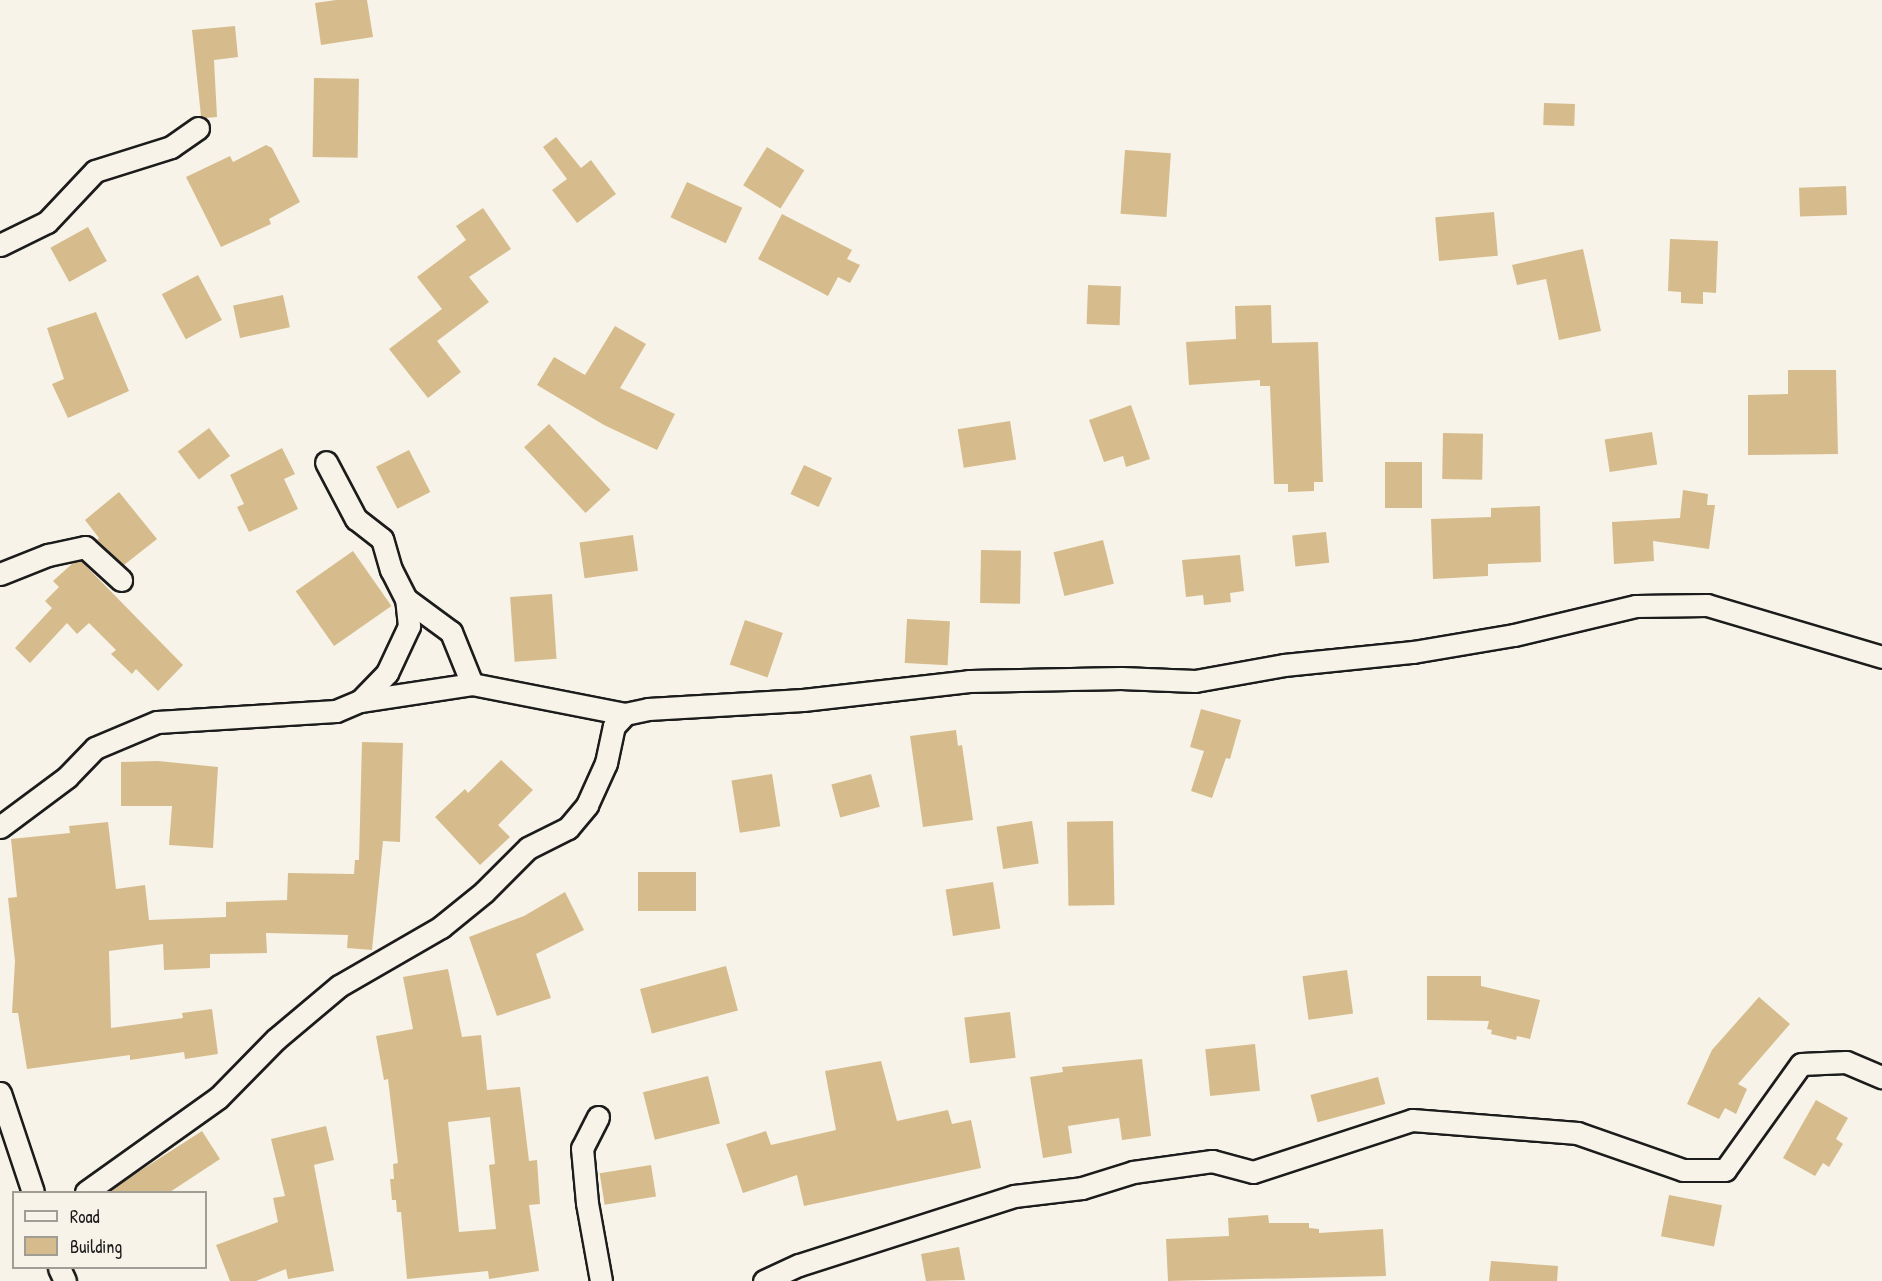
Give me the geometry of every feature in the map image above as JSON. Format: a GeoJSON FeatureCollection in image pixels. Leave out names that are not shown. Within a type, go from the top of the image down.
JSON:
{"type":"FeatureCollection","features":[{"type":"Feature","properties":{"kind":"street"},"geometry":{"type":"LineString","coordinates":[[0,245],[47,222],[95,171],[171,147],[198,128]]}},
{"type":"Feature","properties":{"kind":"street"},"geometry":{"type":"LineString","coordinates":[[326,462],[356,519],[382,539],[391,570],[406,599],[409,626],[387,673],[360,701]]}},
{"type":"Feature","properties":{"kind":"street"},"geometry":{"type":"LineString","coordinates":[[0,574],[48,555],[85,547],[121,580]]}},
{"type":"Feature","properties":{"kind":"street"},"geometry":{"type":"LineString","coordinates":[[406,599],[451,632],[472,684]]}},
{"type":"Feature","properties":{"kind":"street"},"geometry":{"type":"LineString","coordinates":[[0,827],[67,777],[95,748],[157,722],[336,711],[360,701],[472,684],[625,714],[648,710],[792,701],[969,681],[1121,678],[1195,681],[1284,665],[1413,652],[1514,635],[1636,606],[1707,605],[1882,657]]}},
{"type":"Feature","properties":{"kind":"street"},"geometry":{"type":"LineString","coordinates":[[87,1191],[219,1097],[276,1039],[339,986],[441,927],[484,892],[528,848],[568,828],[587,805],[606,763],[614,726],[625,714]]}},
{"type":"Feature","properties":{"kind":"street"},"geometry":{"type":"LineString","coordinates":[[764,1281],[799,1265],[1014,1196],[1082,1188],[1133,1172],[1212,1161],[1253,1172],[1412,1120],[1577,1133],[1683,1170],[1725,1170],[1801,1064],[1846,1062],[1882,1077]]}},
{"type":"Feature","properties":{"kind":"street"},"geometry":{"type":"LineString","coordinates":[[0,1092],[33,1191]]}},
{"type":"Feature","properties":{"kind":"street"},"geometry":{"type":"LineString","coordinates":[[598,1116],[582,1148],[587,1203],[601,1281]]}},
{"type":"Feature","properties":{"kind":"building"},"geometry":{"type":"Polygon","coordinates":[[[367,0],[373,37],[321,45],[315,3],[367,0]]]}},
{"type":"Feature","properties":{"kind":"building"},"geometry":{"type":"Polygon","coordinates":[[[235,26],[238,57],[214,60],[217,117],[205,118],[201,116],[192,30],[235,26]]]}},
{"type":"Feature","properties":{"kind":"building"},"geometry":{"type":"Polygon","coordinates":[[[314,78],[359,79],[358,158],[313,157],[314,78]]]}},
{"type":"Feature","properties":{"kind":"building"},"geometry":{"type":"Polygon","coordinates":[[[1544,103],[1575,104],[1574,126],[1543,125],[1544,103]]]}},
{"type":"Feature","properties":{"kind":"building"},"geometry":{"type":"Polygon","coordinates":[[[556,137],[581,168],[591,160],[616,194],[577,223],[552,190],[567,179],[543,147],[556,137]]]}},
{"type":"Feature","properties":{"kind":"building"},"geometry":{"type":"Polygon","coordinates":[[[266,145],[272,148],[300,202],[269,219],[271,224],[221,247],[186,177],[230,156],[233,162],[266,145]]]}},
{"type":"Feature","properties":{"kind":"building"},"geometry":{"type":"Polygon","coordinates":[[[767,147],[804,170],[780,208],[743,185],[767,147]]]}},
{"type":"Feature","properties":{"kind":"building"},"geometry":{"type":"Polygon","coordinates":[[[1125,150],[1171,153],[1166,217],[1121,214],[1125,150]]]}},
{"type":"Feature","properties":{"kind":"building"},"geometry":{"type":"Polygon","coordinates":[[[687,182],[742,208],[726,243],[671,217],[687,182]]]}},
{"type":"Feature","properties":{"kind":"building"},"geometry":{"type":"Polygon","coordinates":[[[1846,186],[1847,215],[1800,217],[1799,188],[1846,186]]]}},
{"type":"Feature","properties":{"kind":"building"},"geometry":{"type":"Polygon","coordinates":[[[483,208],[511,249],[469,277],[489,302],[437,341],[461,372],[428,398],[389,349],[442,309],[417,277],[466,240],[456,226],[483,208]]]}},
{"type":"Feature","properties":{"kind":"building"},"geometry":{"type":"Polygon","coordinates":[[[1494,212],[1498,256],[1439,261],[1435,217],[1494,212]]]}},
{"type":"Feature","properties":{"kind":"building"},"geometry":{"type":"Polygon","coordinates":[[[782,214],[852,250],[847,259],[860,265],[850,283],[838,277],[828,296],[758,259],[782,214]]]}},
{"type":"Feature","properties":{"kind":"building"},"geometry":{"type":"Polygon","coordinates":[[[88,227],[107,261],[69,282],[50,248],[88,227]]]}},
{"type":"Feature","properties":{"kind":"building"},"geometry":{"type":"Polygon","coordinates":[[[1670,239],[1718,241],[1716,293],[1703,292],[1703,304],[1681,303],[1681,292],[1668,291],[1670,239]]]}},
{"type":"Feature","properties":{"kind":"building"},"geometry":{"type":"Polygon","coordinates":[[[1583,249],[1601,331],[1559,340],[1546,279],[1517,285],[1512,265],[1583,249]]]}},
{"type":"Feature","properties":{"kind":"building"},"geometry":{"type":"Polygon","coordinates":[[[198,275],[222,320],[186,339],[162,294],[198,275]]]}},
{"type":"Feature","properties":{"kind":"building"},"geometry":{"type":"Polygon","coordinates":[[[1088,285],[1121,286],[1120,325],[1087,324],[1088,285]]]}},
{"type":"Feature","properties":{"kind":"building"},"geometry":{"type":"Polygon","coordinates":[[[283,295],[290,327],[240,338],[233,306],[283,295]]]}},
{"type":"Feature","properties":{"kind":"building"},"geometry":{"type":"Polygon","coordinates":[[[1271,305],[1272,343],[1318,342],[1323,482],[1314,482],[1314,491],[1288,492],[1288,484],[1274,484],[1270,386],[1260,386],[1260,380],[1189,385],[1186,342],[1236,339],[1235,306],[1271,305]]]}},
{"type":"Feature","properties":{"kind":"building"},"geometry":{"type":"Polygon","coordinates":[[[96,312],[129,391],[68,418],[52,384],[64,379],[47,328],[96,312]]]}},
{"type":"Feature","properties":{"kind":"building"},"geometry":{"type":"Polygon","coordinates":[[[615,326],[646,344],[620,388],[675,414],[657,450],[604,425],[537,385],[554,357],[585,375],[615,326]]]}},
{"type":"Feature","properties":{"kind":"building"},"geometry":{"type":"Polygon","coordinates":[[[1788,370],[1836,370],[1838,454],[1748,455],[1748,395],[1788,394],[1788,370]]]}},
{"type":"Feature","properties":{"kind":"building"},"geometry":{"type":"Polygon","coordinates":[[[1131,405],[1150,459],[1126,467],[1123,456],[1104,462],[1089,420],[1131,405]]]}},
{"type":"Feature","properties":{"kind":"building"},"geometry":{"type":"Polygon","coordinates":[[[1010,421],[1016,460],[964,468],[958,429],[1010,421]]]}},
{"type":"Feature","properties":{"kind":"building"},"geometry":{"type":"Polygon","coordinates":[[[549,424],[610,490],[586,513],[524,447],[549,424]]]}},
{"type":"Feature","properties":{"kind":"building"},"geometry":{"type":"Polygon","coordinates":[[[209,428],[230,456],[199,479],[178,451],[209,428]]]}},
{"type":"Feature","properties":{"kind":"building"},"geometry":{"type":"Polygon","coordinates":[[[1652,432],[1657,465],[1610,472],[1605,440],[1652,432]]]}},
{"type":"Feature","properties":{"kind":"building"},"geometry":{"type":"Polygon","coordinates":[[[1443,433],[1483,434],[1482,480],[1442,479],[1443,433]]]}},
{"type":"Feature","properties":{"kind":"building"},"geometry":{"type":"Polygon","coordinates":[[[282,448],[295,474],[284,479],[298,509],[249,532],[237,507],[244,504],[230,475],[282,448]]]}},
{"type":"Feature","properties":{"kind":"building"},"geometry":{"type":"Polygon","coordinates":[[[409,450],[430,492],[397,509],[376,467],[409,450]]]}},
{"type":"Feature","properties":{"kind":"building"},"geometry":{"type":"Polygon","coordinates":[[[1385,462],[1422,462],[1422,508],[1385,508],[1385,462]]]}},
{"type":"Feature","properties":{"kind":"building"},"geometry":{"type":"Polygon","coordinates":[[[804,465],[832,478],[819,507],[790,494],[804,465]]]}},
{"type":"Feature","properties":{"kind":"building"},"geometry":{"type":"Polygon","coordinates":[[[1683,490],[1708,494],[1707,505],[1715,505],[1709,549],[1653,541],[1654,561],[1614,564],[1612,522],[1680,518],[1683,490]]]}},
{"type":"Feature","properties":{"kind":"building"},"geometry":{"type":"Polygon","coordinates":[[[119,492],[157,539],[124,565],[97,540],[99,538],[85,520],[119,492]]]}},
{"type":"Feature","properties":{"kind":"building"},"geometry":{"type":"Polygon","coordinates":[[[1540,506],[1541,562],[1488,564],[1488,576],[1433,579],[1431,519],[1491,517],[1491,508],[1540,506]]]}},
{"type":"Feature","properties":{"kind":"building"},"geometry":{"type":"Polygon","coordinates":[[[1326,532],[1329,563],[1295,566],[1292,536],[1326,532]]]}},
{"type":"Feature","properties":{"kind":"building"},"geometry":{"type":"Polygon","coordinates":[[[633,535],[638,571],[585,578],[580,543],[633,535]]]}},
{"type":"Feature","properties":{"kind":"building"},"geometry":{"type":"Polygon","coordinates":[[[1103,540],[1114,584],[1064,596],[1054,552],[1103,540]]]}},
{"type":"Feature","properties":{"kind":"building"},"geometry":{"type":"Polygon","coordinates":[[[981,550],[1021,551],[1020,604],[980,603],[981,550]]]}},
{"type":"Feature","properties":{"kind":"building"},"geometry":{"type":"Polygon","coordinates":[[[353,551],[391,606],[334,646],[296,591],[353,551]]]}},
{"type":"Feature","properties":{"kind":"building"},"geometry":{"type":"Polygon","coordinates":[[[1240,555],[1244,591],[1230,593],[1231,602],[1204,605],[1203,595],[1186,597],[1182,560],[1240,555]]]}},
{"type":"Feature","properties":{"kind":"building"},"geometry":{"type":"Polygon","coordinates":[[[81,561],[183,665],[158,691],[136,669],[132,674],[111,654],[116,650],[89,623],[77,634],[67,623],[30,663],[15,648],[52,608],[45,601],[59,587],[53,581],[73,563],[81,561]]]}},
{"type":"Feature","properties":{"kind":"building"},"geometry":{"type":"Polygon","coordinates":[[[552,594],[557,659],[515,662],[510,597],[552,594]]]}},
{"type":"Feature","properties":{"kind":"building"},"geometry":{"type":"Polygon","coordinates":[[[907,619],[950,621],[948,665],[905,663],[907,619]]]}},
{"type":"Feature","properties":{"kind":"building"},"geometry":{"type":"Polygon","coordinates":[[[745,620],[783,633],[768,677],[730,664],[745,620]]]}},
{"type":"Feature","properties":{"kind":"building"},"geometry":{"type":"Polygon","coordinates":[[[1201,709],[1241,720],[1230,759],[1226,758],[1212,798],[1191,791],[1204,751],[1190,747],[1201,709]]]}},
{"type":"Feature","properties":{"kind":"building"},"geometry":{"type":"Polygon","coordinates":[[[956,730],[958,746],[962,745],[973,820],[923,827],[910,736],[956,730]]]}},
{"type":"Feature","properties":{"kind":"building"},"geometry":{"type":"Polygon","coordinates":[[[362,742],[403,743],[400,842],[383,841],[372,950],[347,948],[348,935],[266,933],[267,953],[210,954],[210,968],[164,970],[163,944],[109,951],[111,1028],[183,1018],[182,1013],[212,1009],[218,1054],[185,1059],[184,1052],[130,1060],[130,1055],[27,1069],[18,1013],[12,1013],[15,961],[8,898],[17,897],[11,839],[70,833],[69,826],[108,822],[116,889],[145,885],[149,920],[226,917],[226,902],[287,900],[288,873],[354,874],[355,860],[359,860],[362,742]]]}},
{"type":"Feature","properties":{"kind":"building"},"geometry":{"type":"Polygon","coordinates":[[[501,760],[533,790],[498,825],[510,837],[480,865],[435,817],[465,789],[468,793],[501,760]]]}},
{"type":"Feature","properties":{"kind":"building"},"geometry":{"type":"Polygon","coordinates":[[[158,761],[218,767],[213,848],[169,845],[172,806],[121,806],[121,762],[158,761]]]}},
{"type":"Feature","properties":{"kind":"building"},"geometry":{"type":"Polygon","coordinates":[[[772,774],[780,826],[740,833],[732,780],[772,774]]]}},
{"type":"Feature","properties":{"kind":"building"},"geometry":{"type":"Polygon","coordinates":[[[871,774],[880,807],[840,817],[831,785],[871,774]]]}},
{"type":"Feature","properties":{"kind":"building"},"geometry":{"type":"Polygon","coordinates":[[[1032,821],[1039,863],[1003,869],[996,827],[1032,821]]]}},
{"type":"Feature","properties":{"kind":"building"},"geometry":{"type":"Polygon","coordinates":[[[1113,821],[1114,905],[1068,906],[1067,822],[1113,821]]]}},
{"type":"Feature","properties":{"kind":"building"},"geometry":{"type":"Polygon","coordinates":[[[638,872],[696,872],[696,911],[638,911],[638,872]]]}},
{"type":"Feature","properties":{"kind":"building"},"geometry":{"type":"Polygon","coordinates":[[[993,882],[1000,928],[953,936],[946,890],[993,882]]]}},
{"type":"Feature","properties":{"kind":"building"},"geometry":{"type":"Polygon","coordinates":[[[565,892],[584,930],[536,954],[551,998],[497,1016],[469,937],[524,916],[565,892]]]}},
{"type":"Feature","properties":{"kind":"building"},"geometry":{"type":"Polygon","coordinates":[[[726,966],[738,1010],[652,1033],[640,989],[726,966]]]}},
{"type":"Feature","properties":{"kind":"building"},"geometry":{"type":"Polygon","coordinates":[[[448,969],[462,1037],[481,1035],[487,1090],[520,1087],[529,1161],[537,1160],[540,1204],[529,1205],[539,1271],[489,1279],[488,1271],[407,1279],[401,1212],[397,1212],[396,1200],[392,1200],[390,1179],[394,1179],[393,1164],[398,1163],[388,1079],[384,1080],[376,1036],[413,1029],[403,977],[448,969]],[[490,1117],[448,1122],[459,1232],[496,1229],[489,1165],[495,1164],[490,1117]]]}},
{"type":"Feature","properties":{"kind":"building"},"geometry":{"type":"Polygon","coordinates":[[[1347,970],[1353,1014],[1309,1020],[1302,976],[1347,970]]]}},
{"type":"Feature","properties":{"kind":"building"},"geometry":{"type":"Polygon","coordinates":[[[1427,976],[1481,976],[1481,986],[1540,1000],[1530,1039],[1517,1036],[1516,1040],[1491,1034],[1492,1030],[1487,1029],[1489,1021],[1427,1020],[1427,976]]]}},
{"type":"Feature","properties":{"kind":"building"},"geometry":{"type":"Polygon","coordinates":[[[1759,997],[1790,1024],[1738,1084],[1747,1089],[1736,1114],[1725,1108],[1719,1119],[1687,1104],[1712,1050],[1759,997]]]}},
{"type":"Feature","properties":{"kind":"building"},"geometry":{"type":"Polygon","coordinates":[[[1010,1012],[1016,1058],[970,1063],[964,1018],[1010,1012]]]}},
{"type":"Feature","properties":{"kind":"building"},"geometry":{"type":"Polygon","coordinates":[[[1255,1044],[1260,1091],[1210,1096],[1205,1049],[1255,1044]]]}},
{"type":"Feature","properties":{"kind":"building"},"geometry":{"type":"Polygon","coordinates":[[[1142,1059],[1151,1136],[1122,1140],[1119,1118],[1068,1126],[1072,1153],[1043,1158],[1030,1077],[1063,1072],[1062,1067],[1142,1059]]]}},
{"type":"Feature","properties":{"kind":"building"},"geometry":{"type":"Polygon","coordinates":[[[881,1061],[897,1121],[948,1110],[952,1124],[971,1120],[981,1168],[804,1206],[797,1175],[743,1193],[726,1144],[766,1131],[771,1145],[836,1130],[825,1071],[881,1061]]]}},
{"type":"Feature","properties":{"kind":"building"},"geometry":{"type":"Polygon","coordinates":[[[708,1076],[720,1124],[655,1140],[643,1092],[708,1076]]]}},
{"type":"Feature","properties":{"kind":"building"},"geometry":{"type":"Polygon","coordinates":[[[1378,1077],[1385,1104],[1318,1122],[1310,1095],[1378,1077]]]}},
{"type":"Feature","properties":{"kind":"building"},"geometry":{"type":"Polygon","coordinates":[[[1816,1100],[1848,1118],[1836,1139],[1843,1144],[1829,1167],[1823,1163],[1815,1176],[1783,1158],[1816,1100]]]}},
{"type":"Feature","properties":{"kind":"building"},"geometry":{"type":"Polygon","coordinates":[[[326,1126],[334,1160],[314,1165],[334,1271],[288,1279],[286,1269],[256,1281],[230,1281],[216,1245],[278,1222],[273,1198],[285,1196],[271,1139],[326,1126]]]}},
{"type":"Feature","properties":{"kind":"building"},"geometry":{"type":"Polygon","coordinates":[[[202,1131],[220,1159],[172,1191],[109,1191],[202,1131]]]}},
{"type":"Feature","properties":{"kind":"building"},"geometry":{"type":"Polygon","coordinates":[[[651,1165],[656,1197],[605,1205],[600,1173],[651,1165]]]}},
{"type":"Feature","properties":{"kind":"building"},"geometry":{"type":"Polygon","coordinates":[[[1669,1195],[1722,1205],[1714,1247],[1661,1236],[1669,1195]]]}},
{"type":"Feature","properties":{"kind":"building"},"geometry":{"type":"Polygon","coordinates":[[[1268,1215],[1269,1223],[1309,1223],[1309,1228],[1319,1229],[1319,1233],[1383,1229],[1386,1276],[1168,1281],[1166,1239],[1229,1236],[1228,1218],[1268,1215]]]}},
{"type":"Feature","properties":{"kind":"building"},"geometry":{"type":"Polygon","coordinates":[[[959,1247],[965,1280],[926,1281],[921,1254],[959,1247]]]}},
{"type":"Feature","properties":{"kind":"building"},"geometry":{"type":"Polygon","coordinates":[[[1491,1261],[1558,1266],[1557,1281],[1489,1281],[1491,1261]]]}}]}
